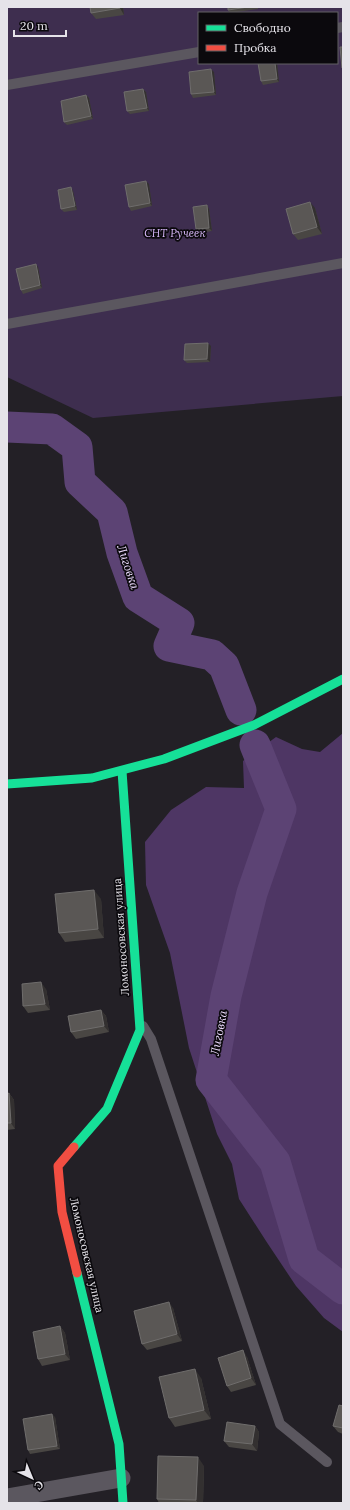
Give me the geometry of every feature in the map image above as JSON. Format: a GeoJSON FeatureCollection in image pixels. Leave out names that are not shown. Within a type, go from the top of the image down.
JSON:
{"type":"FeatureCollection","features":[{"type":"Feature","properties":{"kind":"street"},"geometry":{"type":"LineString","coordinates":[[7,784],[92,778],[164,760],[254,725],[343,678]]}},
{"type":"Feature","properties":{"kind":"street","name":"Ломоносовская улица"},"geometry":{"type":"LineString","coordinates":[[122,770],[140,1030],[107,1109],[58,1166],[62,1212],[119,1444],[122,1503]]}},
{"type":"Feature","properties":{"kind":"street"},"geometry":{"type":"LineString","coordinates":[[7,1498],[121,1478]]}},
{"type":"Feature","properties":{"kind":"lane"},"geometry":{"type":"LineString","coordinates":[[7,85],[198,52]]}},
{"type":"Feature","properties":{"kind":"lane"},"geometry":{"type":"LineString","coordinates":[[7,324],[343,263]]}},
{"type":"Feature","properties":{"kind":"lane"},"geometry":{"type":"LineString","coordinates":[[139,1017],[151,1039],[280,1424],[328,1462]]}},
{"type":"Feature","properties":{"kind":"green space","name":"СНТ Ручеек"},"geometry":{"type":"Polygon","coordinates":[[[7,7],[343,7],[343,396],[93,418],[7,377],[7,7]]]}},
{"type":"Feature","properties":{"kind":"shaded area"},"geometry":{"type":"Polygon","coordinates":[[[343,733],[343,1332],[324,1318],[296,1286],[239,1199],[232,1164],[217,1134],[189,1048],[170,953],[146,885],[145,842],[171,810],[206,787],[244,788],[243,761],[276,737],[302,749],[320,752],[343,733]]]}},
{"type":"Feature","properties":{"kind":"building"},"geometry":{"type":"Polygon","coordinates":[[[90,7],[120,7],[120,8],[91,13],[90,7]]]}},
{"type":"Feature","properties":{"kind":"building"},"geometry":{"type":"Polygon","coordinates":[[[228,7],[248,7],[228,10],[228,7]]]}},
{"type":"Feature","properties":{"kind":"building"},"geometry":{"type":"Polygon","coordinates":[[[340,47],[343,47],[343,68],[342,68],[340,47]]]}},
{"type":"Feature","properties":{"kind":"building"},"geometry":{"type":"Polygon","coordinates":[[[258,64],[275,64],[277,79],[261,81],[258,64]]]}},
{"type":"Feature","properties":{"kind":"building"},"geometry":{"type":"Polygon","coordinates":[[[211,69],[214,92],[191,94],[189,72],[211,69]]]}},
{"type":"Feature","properties":{"kind":"building"},"geometry":{"type":"Polygon","coordinates":[[[143,89],[147,108],[127,111],[124,92],[143,89]]]}},
{"type":"Feature","properties":{"kind":"building"},"geometry":{"type":"Polygon","coordinates":[[[86,95],[91,116],[64,122],[61,101],[86,95]]]}},
{"type":"Feature","properties":{"kind":"building"},"geometry":{"type":"Polygon","coordinates":[[[146,181],[150,203],[129,207],[125,185],[146,181]]]}},
{"type":"Feature","properties":{"kind":"building"},"geometry":{"type":"Polygon","coordinates":[[[71,187],[75,206],[61,209],[58,190],[71,187]]]}},
{"type":"Feature","properties":{"kind":"building"},"geometry":{"type":"Polygon","coordinates":[[[310,202],[317,227],[293,234],[286,209],[310,202]]]}},
{"type":"Feature","properties":{"kind":"building"},"geometry":{"type":"Polygon","coordinates":[[[207,205],[209,228],[196,229],[193,207],[207,205]]]}},
{"type":"Feature","properties":{"kind":"building"},"geometry":{"type":"Polygon","coordinates":[[[36,264],[40,285],[21,290],[16,269],[36,264]]]}},
{"type":"Feature","properties":{"kind":"building"},"geometry":{"type":"Polygon","coordinates":[[[208,343],[207,359],[184,360],[185,344],[208,343]]]}},
{"type":"Feature","properties":{"kind":"building"},"geometry":{"type":"Polygon","coordinates":[[[94,890],[98,929],[59,933],[55,894],[94,890]]]}},
{"type":"Feature","properties":{"kind":"building"},"geometry":{"type":"Polygon","coordinates":[[[41,982],[45,1004],[23,1006],[22,984],[41,982]]]}},
{"type":"Feature","properties":{"kind":"building"},"geometry":{"type":"Polygon","coordinates":[[[101,1010],[104,1026],[71,1032],[68,1016],[101,1010]]]}},
{"type":"Feature","properties":{"kind":"building"},"geometry":{"type":"Polygon","coordinates":[[[9,1093],[11,1123],[7,1123],[7,1094],[9,1093]]]}},
{"type":"Feature","properties":{"kind":"building"},"geometry":{"type":"Polygon","coordinates":[[[169,1302],[177,1334],[142,1344],[134,1311],[169,1302]]]}},
{"type":"Feature","properties":{"kind":"building"},"geometry":{"type":"Polygon","coordinates":[[[60,1326],[65,1354],[38,1359],[33,1332],[60,1326]]]}},
{"type":"Feature","properties":{"kind":"building"},"geometry":{"type":"Polygon","coordinates":[[[243,1350],[251,1378],[227,1386],[218,1358],[243,1350]]]}},
{"type":"Feature","properties":{"kind":"building"},"geometry":{"type":"Polygon","coordinates":[[[195,1369],[204,1410],[169,1418],[159,1377],[195,1369]]]}},
{"type":"Feature","properties":{"kind":"building"},"geometry":{"type":"Polygon","coordinates":[[[339,1405],[343,1406],[343,1428],[333,1426],[339,1405]]]}},
{"type":"Feature","properties":{"kind":"building"},"geometry":{"type":"Polygon","coordinates":[[[52,1414],[57,1446],[28,1450],[23,1419],[52,1414]]]}},
{"type":"Feature","properties":{"kind":"building"},"geometry":{"type":"Polygon","coordinates":[[[227,1422],[255,1426],[252,1444],[224,1441],[227,1422]]]}},
{"type":"Feature","properties":{"kind":"building"},"geometry":{"type":"Polygon","coordinates":[[[158,1456],[198,1457],[196,1500],[157,1499],[158,1456]]]}},
{"type":"Feature","properties":{"kind":"waterway","name":"Лиговка"},"geometry":{"type":"LineString","coordinates":[[7,427],[52,429],[77,447],[80,482],[112,512],[122,553],[138,597],[179,623],[169,646],[212,655],[224,666],[241,710]]}},
{"type":"Feature","properties":{"kind":"waterway","name":"Лиговка"},"geometry":{"type":"LineString","coordinates":[[255,745],[281,809],[252,893],[226,996],[211,1080],[275,1162],[304,1259],[343,1289]]}},
{"type":"Feature","properties":{"kind":"traffic: fast"},"geometry":{"type":"LineString","coordinates":[[7,784],[92,778],[164,759],[254,725],[343,679]]}},
{"type":"Feature","properties":{"kind":"traffic: fast"},"geometry":{"type":"LineString","coordinates":[[74,1147],[107,1109],[140,1030],[122,771]]}},
{"type":"Feature","properties":{"kind":"traffic: fast"},"geometry":{"type":"LineString","coordinates":[[77,1273],[119,1444],[123,1503]]}},
{"type":"Feature","properties":{"kind":"traffic: jam"},"geometry":{"type":"LineString","coordinates":[[74,1147],[58,1166],[62,1212],[77,1273]]}}]}
